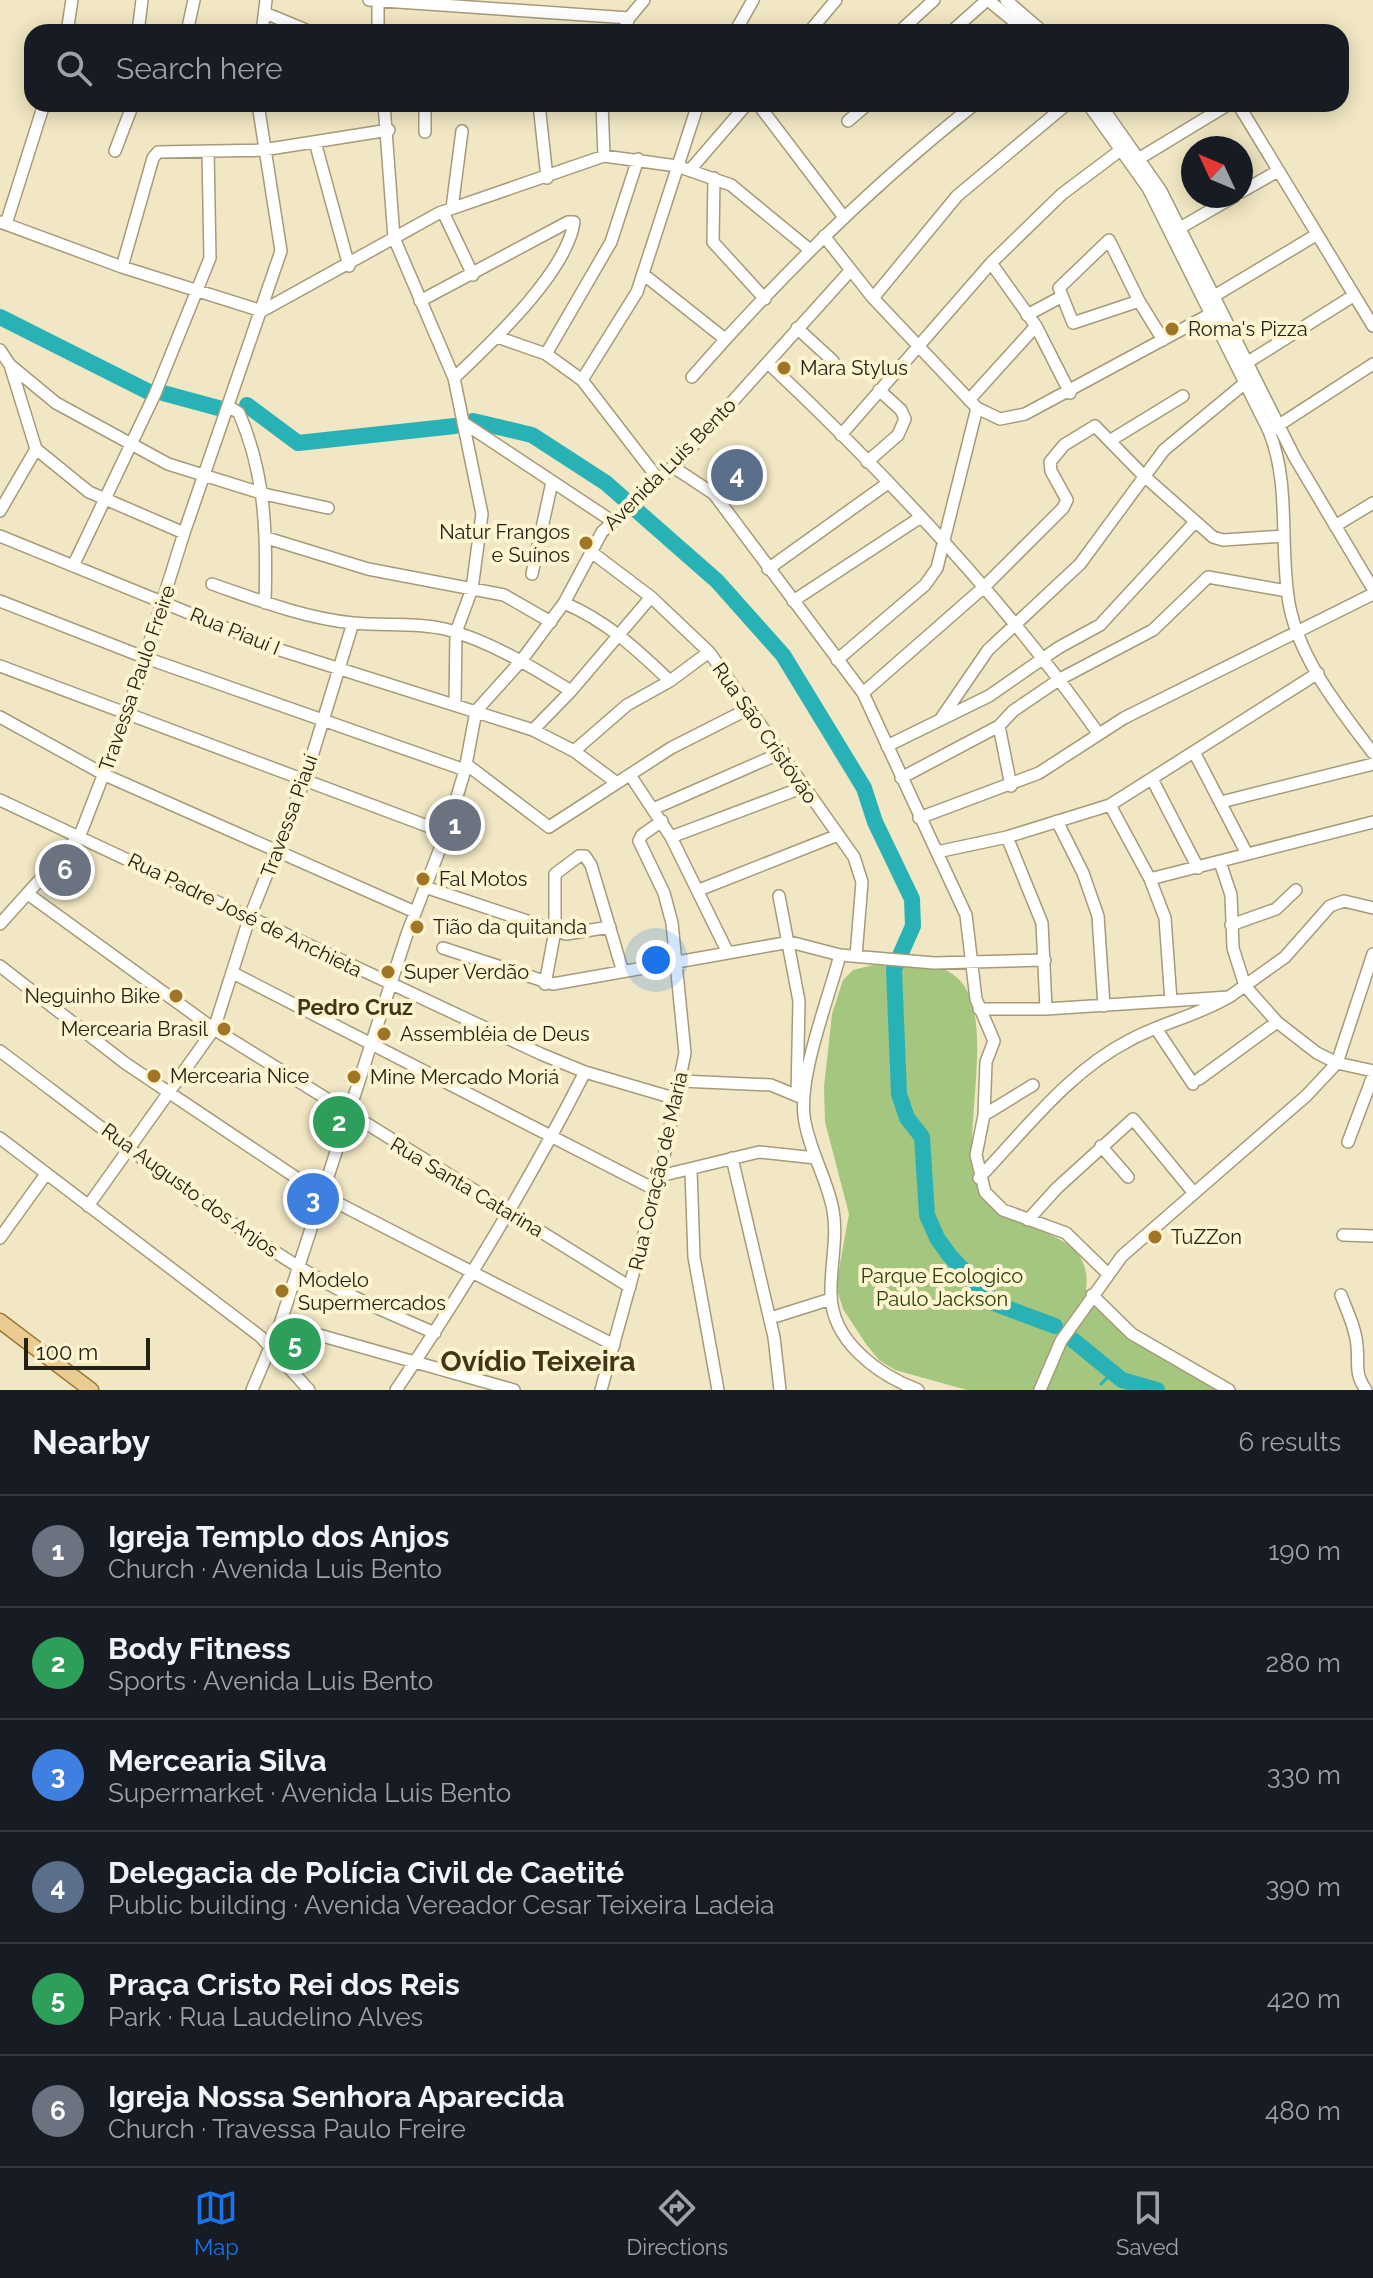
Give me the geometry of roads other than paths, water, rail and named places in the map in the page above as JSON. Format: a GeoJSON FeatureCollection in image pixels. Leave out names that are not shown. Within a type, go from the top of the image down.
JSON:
{"type":"FeatureCollection","features":[{"type":"Feature","properties":{"kind":"main road"},"geometry":{"type":"LineString","coordinates":[[0,1321],[66,1377],[76,1390]]}},
{"type":"Feature","properties":{"kind":"main road"},"geometry":{"type":"LineString","coordinates":[[0,1332],[66,1377],[91,1390]]}},
{"type":"Feature","properties":{"kind":"street"},"geometry":{"type":"LineString","coordinates":[[71,24],[72,0]]}},
{"type":"Feature","properties":{"kind":"street"},"geometry":{"type":"LineString","coordinates":[[139,24],[142,0]]}},
{"type":"Feature","properties":{"kind":"street"},"geometry":{"type":"LineString","coordinates":[[189,24],[194,0]]}},
{"type":"Feature","properties":{"kind":"street"},"geometry":{"type":"LineString","coordinates":[[626,24],[644,0]]}},
{"type":"Feature","properties":{"kind":"street"},"geometry":{"type":"LineString","coordinates":[[740,24],[753,0]]}},
{"type":"Feature","properties":{"kind":"street"},"geometry":{"type":"LineString","coordinates":[[816,24],[836,0]]}},
{"type":"Feature","properties":{"kind":"street"},"geometry":{"type":"LineString","coordinates":[[908,24],[934,0]]}},
{"type":"Feature","properties":{"kind":"street"},"geometry":{"type":"LineString","coordinates":[[960,24],[988,0],[1017,24]]}},
{"type":"Feature","properties":{"kind":"street"},"geometry":{"type":"LineString","coordinates":[[1006,0],[1034,24]]}},
{"type":"Feature","properties":{"kind":"street"},"geometry":{"type":"LineString","coordinates":[[377,24],[375,1],[629,18]]}},
{"type":"Feature","properties":{"kind":"street"},"geometry":{"type":"LineString","coordinates":[[265,6],[297,24]]}},
{"type":"Feature","properties":{"kind":"street"},"geometry":{"type":"LineString","coordinates":[[41,112],[3,223],[122,267],[262,311],[448,210],[604,156],[677,166],[714,178],[740,190],[810,250]]}},
{"type":"Feature","properties":{"kind":"street"},"geometry":{"type":"LineString","coordinates":[[115,151],[130,112]]}},
{"type":"Feature","properties":{"kind":"street","name":"Travessa Paulo Freire"},"geometry":{"type":"LineString","coordinates":[[0,924],[5,911],[28,894],[80,835],[127,714],[184,533],[262,311],[282,242],[263,150],[259,112]]}},
{"type":"Feature","properties":{"kind":"street"},"geometry":{"type":"LineString","coordinates":[[386,112],[394,238],[454,378],[482,514],[472,589],[456,632],[455,704]]}},
{"type":"Feature","properties":{"kind":"street"},"geometry":{"type":"LineString","coordinates":[[425,112],[425,132]]}},
{"type":"Feature","properties":{"kind":"street"},"geometry":{"type":"LineString","coordinates":[[540,112],[547,178]]}},
{"type":"Feature","properties":{"kind":"street"},"geometry":{"type":"LineString","coordinates":[[602,112],[604,156]]}},
{"type":"Feature","properties":{"kind":"street"},"geometry":{"type":"LineString","coordinates":[[582,380],[631,304],[695,112]]}},
{"type":"Feature","properties":{"kind":"street"},"geometry":{"type":"LineString","coordinates":[[690,170],[740,112]]}},
{"type":"Feature","properties":{"kind":"street"},"geometry":{"type":"LineString","coordinates":[[764,112],[843,216]]}},
{"type":"Feature","properties":{"kind":"street"},"geometry":{"type":"LineString","coordinates":[[848,121],[859,112]]}},
{"type":"Feature","properties":{"kind":"street"},"geometry":{"type":"LineString","coordinates":[[692,377],[843,216],[966,112]]}},
{"type":"Feature","properties":{"kind":"street"},"geometry":{"type":"LineString","coordinates":[[873,298],[957,196],[1057,112]]}},
{"type":"Feature","properties":{"kind":"street"},"geometry":{"type":"LineString","coordinates":[[1095,112],[1125,147],[1140,158],[1216,295],[1248,362],[1274,428],[1280,462],[1287,591],[1297,634],[1318,673],[1373,753]]}},
{"type":"Feature","properties":{"kind":"street"},"geometry":{"type":"LineString","coordinates":[[919,818],[1039,773],[1098,733],[1297,634],[1373,592],[1245,383],[1148,188],[1105,112]]}},
{"type":"Feature","properties":{"kind":"street"},"geometry":{"type":"LineString","coordinates":[[1140,158],[1218,112]]}},
{"type":"Feature","properties":{"kind":"street"},"geometry":{"type":"LineString","coordinates":[[1237,112],[1278,171],[1373,326]]}},
{"type":"Feature","properties":{"kind":"street"},"geometry":{"type":"LineString","coordinates":[[122,267],[153,158],[161,150],[263,150],[389,130]]}},
{"type":"Feature","properties":{"kind":"street"},"geometry":{"type":"LineString","coordinates":[[462,131],[448,210],[473,275]]}},
{"type":"Feature","properties":{"kind":"street"},"geometry":{"type":"LineString","coordinates":[[315,142],[349,266]]}},
{"type":"Feature","properties":{"kind":"street"},"geometry":{"type":"LineString","coordinates":[[841,435],[991,263],[1062,194],[1125,147]]}},
{"type":"Feature","properties":{"kind":"street"},"geometry":{"type":"LineString","coordinates":[[73,566],[106,502],[198,291],[210,251],[208,151]]}},
{"type":"Feature","properties":{"kind":"street"},"geometry":{"type":"LineString","coordinates":[[546,354],[611,242],[638,159]]}},
{"type":"Feature","properties":{"kind":"street"},"geometry":{"type":"LineString","coordinates":[[1253,185],[1278,171]]}},
{"type":"Feature","properties":{"kind":"street"},"geometry":{"type":"LineString","coordinates":[[714,178],[713,242],[765,299]]}},
{"type":"Feature","properties":{"kind":"street"},"geometry":{"type":"LineString","coordinates":[[1180,228],[1214,208]]}},
{"type":"Feature","properties":{"kind":"street"},"geometry":{"type":"LineString","coordinates":[[420,301],[574,222],[560,259],[497,337],[454,378]]}},
{"type":"Feature","properties":{"kind":"street"},"geometry":{"type":"LineString","coordinates":[[1216,295],[1316,235]]}},
{"type":"Feature","properties":{"kind":"street"},"geometry":{"type":"LineString","coordinates":[[824,236],[873,298],[973,404],[993,418],[1016,418],[1070,393],[1222,308]]}},
{"type":"Feature","properties":{"kind":"street"},"geometry":{"type":"LineString","coordinates":[[1139,301],[1073,323],[1061,297],[1061,285],[1107,240],[1163,340]]}},
{"type":"Feature","properties":{"kind":"street"},"geometry":{"type":"LineString","coordinates":[[991,263],[1036,326],[1070,393]]}},
{"type":"Feature","properties":{"kind":"street","name":"Avenida Luis Bento"},"geometry":{"type":"LineString","coordinates":[[476,711],[551,622],[590,551],[612,521],[673,467],[850,271]]}},
{"type":"Feature","properties":{"kind":"street"},"geometry":{"type":"LineString","coordinates":[[643,274],[725,339]]}},
{"type":"Feature","properties":{"kind":"street"},"geometry":{"type":"LineString","coordinates":[[1248,362],[1353,296]]}},
{"type":"Feature","properties":{"kind":"street"},"geometry":{"type":"LineString","coordinates":[[1027,315],[1061,297]]}},
{"type":"Feature","properties":{"kind":"street"},"geometry":{"type":"LineString","coordinates":[[837,660],[925,585],[937,568],[973,404],[1036,326]]}},
{"type":"Feature","properties":{"kind":"street"},"geometry":{"type":"LineString","coordinates":[[797,328],[833,361]]}},
{"type":"Feature","properties":{"kind":"street"},"geometry":{"type":"LineString","coordinates":[[497,337],[546,354],[582,380],[659,480]]}},
{"type":"Feature","properties":{"kind":"street"},"geometry":{"type":"LineString","coordinates":[[0,350],[10,365],[36,449],[66,475],[106,502],[184,533]]}},
{"type":"Feature","properties":{"kind":"street"},"geometry":{"type":"LineString","coordinates":[[768,363],[943,541],[1060,679],[1098,733]]}},
{"type":"Feature","properties":{"kind":"street"},"geometry":{"type":"LineString","coordinates":[[1274,428],[1373,364]]}},
{"type":"Feature","properties":{"kind":"street"},"geometry":{"type":"LineString","coordinates":[[10,365],[56,403],[131,445],[203,477],[328,508]]}},
{"type":"Feature","properties":{"kind":"street"},"geometry":{"type":"LineString","coordinates":[[940,720],[984,655],[1080,564],[1143,475],[1180,433],[1245,383]]}},
{"type":"Feature","properties":{"kind":"street"},"geometry":{"type":"LineString","coordinates":[[867,462],[898,435],[905,419],[901,410],[879,390]]}},
{"type":"Feature","properties":{"kind":"street"},"geometry":{"type":"LineString","coordinates":[[1111,440],[1183,396]]}},
{"type":"Feature","properties":{"kind":"street"},"geometry":{"type":"LineString","coordinates":[[230,407],[239,413],[248,435],[264,494],[267,538],[265,603]]}},
{"type":"Feature","properties":{"kind":"street"},"geometry":{"type":"LineString","coordinates":[[464,423],[612,521]]}},
{"type":"Feature","properties":{"kind":"street"},"geometry":{"type":"LineString","coordinates":[[863,693],[984,587],[1066,504],[1050,462],[1064,445],[1093,428],[1100,428],[1143,475],[1213,537],[1223,540],[1284,536]]}},
{"type":"Feature","properties":{"kind":"street"},"geometry":{"type":"LineString","coordinates":[[0,511],[36,449]]}},
{"type":"Feature","properties":{"kind":"street"},"geometry":{"type":"LineString","coordinates":[[673,467],[714,494],[863,693],[966,915],[979,1009],[994,1041],[986,1062],[984,1115],[976,1155],[979,1178],[996,1206],[1066,1233],[1107,1273]]}},
{"type":"Feature","properties":{"kind":"street"},"geometry":{"type":"LineString","coordinates":[[532,574],[552,482]]}},
{"type":"Feature","properties":{"kind":"street"},"geometry":{"type":"LineString","coordinates":[[768,569],[888,483]]}},
{"type":"Feature","properties":{"kind":"street"},"geometry":{"type":"LineString","coordinates":[[1335,526],[1373,503]]}},
{"type":"Feature","properties":{"kind":"street"},"geometry":{"type":"LineString","coordinates":[[793,601],[921,517]]}},
{"type":"Feature","properties":{"kind":"street"},"geometry":{"type":"LineString","coordinates":[[887,746],[989,696],[1107,620],[1195,522]]}},
{"type":"Feature","properties":{"kind":"street","name":"Rua Piauí I"},"geometry":{"type":"LineString","coordinates":[[0,536],[277,649],[533,730],[574,751],[617,783]]}},
{"type":"Feature","properties":{"kind":"street"},"geometry":{"type":"LineString","coordinates":[[267,538],[341,563],[513,599],[551,622]]}},
{"type":"Feature","properties":{"kind":"street","name":"Rua São Cristóvão"},"geometry":{"type":"LineString","coordinates":[[590,551],[651,597],[709,652],[748,709],[783,752],[854,857],[861,873],[856,956]]}},
{"type":"Feature","properties":{"kind":"street"},"geometry":{"type":"LineString","coordinates":[[901,778],[999,726],[1013,711],[1060,679],[1158,626],[1208,577],[1287,591]]}},
{"type":"Feature","properties":{"kind":"street"},"geometry":{"type":"LineString","coordinates":[[212,584],[286,611],[353,623],[426,626],[456,632],[521,661],[571,691]]}},
{"type":"Feature","properties":{"kind":"street"},"geometry":{"type":"LineString","coordinates":[[533,730],[571,691],[651,597]]}},
{"type":"Feature","properties":{"kind":"street"},"geometry":{"type":"LineString","coordinates":[[0,601],[146,658],[323,721],[466,767],[547,827],[683,741],[748,709]]}},
{"type":"Feature","properties":{"kind":"street"},"geometry":{"type":"LineString","coordinates":[[564,603],[593,615],[620,633],[670,681]]}},
{"type":"Feature","properties":{"kind":"street","name":"Travessa Piauí"},"geometry":{"type":"LineString","coordinates":[[88,1206],[214,1029],[249,919],[305,779],[353,623]]}},
{"type":"Feature","properties":{"kind":"street"},"geometry":{"type":"LineString","coordinates":[[574,751],[627,705],[670,681],[709,652]]}},
{"type":"Feature","properties":{"kind":"street"},"geometry":{"type":"LineString","coordinates":[[0,666],[446,833]]}},
{"type":"Feature","properties":{"kind":"street"},"geometry":{"type":"LineString","coordinates":[[937,852],[1007,837],[1110,805],[1318,673]]}},
{"type":"Feature","properties":{"kind":"street"},"geometry":{"type":"LineString","coordinates":[[252,1390],[280,1324],[415,912],[446,833],[466,767],[476,711]]}},
{"type":"Feature","properties":{"kind":"street"},"geometry":{"type":"LineString","coordinates":[[0,717],[105,775],[415,912]]}},
{"type":"Feature","properties":{"kind":"street"},"geometry":{"type":"LineString","coordinates":[[999,726],[1011,786]]}},
{"type":"Feature","properties":{"kind":"street"},"geometry":{"type":"LineString","coordinates":[[653,809],[783,752]]}},
{"type":"Feature","properties":{"kind":"street"},"geometry":{"type":"LineString","coordinates":[[1194,752],[1247,854]]}},
{"type":"Feature","properties":{"kind":"street"},"geometry":{"type":"LineString","coordinates":[[1221,802],[1373,764]]}},
{"type":"Feature","properties":{"kind":"street"},"geometry":{"type":"LineString","coordinates":[[630,775],[671,837],[727,951]]}},
{"type":"Feature","properties":{"kind":"street"},"geometry":{"type":"LineString","coordinates":[[1152,779],[1198,868]]}},
{"type":"Feature","properties":{"kind":"street"},"geometry":{"type":"LineString","coordinates":[[671,837],[804,787]]}},
{"type":"Feature","properties":{"kind":"street","name":"Rua Padre José de Anchieta"},"geometry":{"type":"LineString","coordinates":[[0,800],[80,835],[249,919],[585,1072],[677,1099]]}},
{"type":"Feature","properties":{"kind":"street"},"geometry":{"type":"LineString","coordinates":[[1110,805],[1150,879],[1168,930],[1171,1001]]}},
{"type":"Feature","properties":{"kind":"street","name":"Rua Coração de Maria"},"geometry":{"type":"LineString","coordinates":[[601,1390],[660,1176],[681,1081],[685,1040],[678,960],[664,893],[639,841],[642,835],[662,821]]}},
{"type":"Feature","properties":{"kind":"street"},"geometry":{"type":"LineString","coordinates":[[1057,821],[1083,873],[1098,916],[1104,1006]]}},
{"type":"Feature","properties":{"kind":"street"},"geometry":{"type":"LineString","coordinates":[[1150,879],[1373,822]]}},
{"type":"Feature","properties":{"kind":"street"},"geometry":{"type":"LineString","coordinates":[[699,890],[838,835]]}},
{"type":"Feature","properties":{"kind":"street"},"geometry":{"type":"LineString","coordinates":[[1007,837],[1042,923],[1046,1009]]}},
{"type":"Feature","properties":{"kind":"street"},"geometry":{"type":"LineString","coordinates":[[545,984],[555,931],[555,874],[579,856],[585,856],[591,865],[622,969]]}},
{"type":"Feature","properties":{"kind":"street"},"geometry":{"type":"LineString","coordinates":[[1220,862],[1231,895],[1236,962],[1245,986],[1277,1022],[1306,1045],[1337,1063],[1373,1073],[1348,1142]]}},
{"type":"Feature","properties":{"kind":"street"},"geometry":{"type":"LineString","coordinates":[[425,887],[566,934],[610,927]]}},
{"type":"Feature","properties":{"kind":"street"},"geometry":{"type":"LineString","coordinates":[[1231,925],[1276,909],[1296,890]]}},
{"type":"Feature","properties":{"kind":"street","name":"Rua Santa Catarina"},"geometry":{"type":"LineString","coordinates":[[28,894],[214,1029],[349,1116],[630,1287]]}},
{"type":"Feature","properties":{"kind":"street"},"geometry":{"type":"LineString","coordinates":[[779,896],[799,1001],[800,1097],[805,1124],[833,1207],[831,1299],[844,1334],[858,1352],[892,1378],[918,1390]]}},
{"type":"Feature","properties":{"kind":"street"},"geometry":{"type":"LineString","coordinates":[[979,1178],[1071,1081],[1131,1039],[1229,997],[1285,957],[1330,906],[1344,901],[1373,908]]}},
{"type":"Feature","properties":{"kind":"street"},"geometry":{"type":"LineString","coordinates":[[443,948],[545,984],[790,942],[840,955],[974,964],[1045,960]]}},
{"type":"Feature","properties":{"kind":"street"},"geometry":{"type":"LineString","coordinates":[[1040,1390],[1055,1352],[1107,1273],[1193,1192],[1306,1096],[1337,1063],[1373,954]]}},
{"type":"Feature","properties":{"kind":"street"},"geometry":{"type":"LineString","coordinates":[[800,1097],[840,955]]}},
{"type":"Feature","properties":{"kind":"street"},"geometry":{"type":"LineString","coordinates":[[0,966],[168,1094],[322,1195],[614,1345]]}},
{"type":"Feature","properties":{"kind":"street"},"geometry":{"type":"LineString","coordinates":[[233,973],[551,1139],[656,1190]]}},
{"type":"Feature","properties":{"kind":"street"},"geometry":{"type":"LineString","coordinates":[[979,1009],[1046,1009],[1229,997]]}},
{"type":"Feature","properties":{"kind":"street"},"geometry":{"type":"LineString","coordinates":[[1157,1030],[1196,1082],[1277,1022]]}},
{"type":"Feature","properties":{"kind":"street","name":"Rua Augusto dos Anjos"},"geometry":{"type":"LineString","coordinates":[[0,1051],[299,1267],[376,1308],[435,1333]]}},
{"type":"Feature","properties":{"kind":"street"},"geometry":{"type":"LineString","coordinates":[[396,1390],[472,1272],[551,1139],[585,1072]]}},
{"type":"Feature","properties":{"kind":"street"},"geometry":{"type":"LineString","coordinates":[[681,1081],[771,1085],[800,1097]]}},
{"type":"Feature","properties":{"kind":"street"},"geometry":{"type":"LineString","coordinates":[[984,1115],[1033,1085]]}},
{"type":"Feature","properties":{"kind":"street"},"geometry":{"type":"LineString","coordinates":[[1028,1220],[1130,1120],[1137,1120],[1193,1192]]}},
{"type":"Feature","properties":{"kind":"street"},"geometry":{"type":"LineString","coordinates":[[0,1138],[271,1346],[309,1390]]}},
{"type":"Feature","properties":{"kind":"street"},"geometry":{"type":"LineString","coordinates":[[1101,1146],[1128,1177]]}},
{"type":"Feature","properties":{"kind":"street"},"geometry":{"type":"LineString","coordinates":[[660,1176],[774,1151],[816,1158]]}},
{"type":"Feature","properties":{"kind":"street"},"geometry":{"type":"LineString","coordinates":[[732,1158],[774,1337],[780,1390]]}},
{"type":"Feature","properties":{"kind":"street"},"geometry":{"type":"LineString","coordinates":[[691,1170],[694,1257],[718,1390]]}},
{"type":"Feature","properties":{"kind":"street"},"geometry":{"type":"LineString","coordinates":[[0,1238],[46,1174]]}},
{"type":"Feature","properties":{"kind":"street"},"geometry":{"type":"LineString","coordinates":[[1343,1235],[1373,1236]]}},
{"type":"Feature","properties":{"kind":"street"},"geometry":{"type":"LineString","coordinates":[[1092,1295],[1132,1334],[1229,1390]]}},
{"type":"Feature","properties":{"kind":"street"},"geometry":{"type":"LineString","coordinates":[[1341,1295],[1358,1349],[1354,1363],[1366,1390]]}},
{"type":"Feature","properties":{"kind":"street"},"geometry":{"type":"LineString","coordinates":[[777,1316],[831,1299]]}},
{"type":"Feature","properties":{"kind":"street"},"geometry":{"type":"LineString","coordinates":[[280,1324],[514,1390]]}},
{"type":"Feature","properties":{"kind":"waterway"},"geometry":{"type":"LineString","coordinates":[[0,317],[151,393]]}},
{"type":"Feature","properties":{"kind":"waterway"},"geometry":{"type":"LineString","coordinates":[[163,393],[222,409]]}},
{"type":"Feature","properties":{"kind":"waterway"},"geometry":{"type":"LineString","coordinates":[[247,405],[298,443],[455,426]]}},
{"type":"Feature","properties":{"kind":"waterway"},"geometry":{"type":"LineString","coordinates":[[473,421],[532,435],[606,483],[623,498]]}},
{"type":"Feature","properties":{"kind":"waterway"},"geometry":{"type":"LineString","coordinates":[[635,509],[717,581],[783,655],[864,788],[875,822],[912,899],[913,926],[894,969],[899,1094],[907,1118],[922,1137],[927,1215],[937,1238],[950,1256],[996,1304],[1055,1326]]}},
{"type":"Feature","properties":{"kind":"waterway"},"geometry":{"type":"LineString","coordinates":[[1073,1340],[1122,1380],[1157,1390]]}},
{"type":"Feature","properties":{"kind":"waterway"},"geometry":{"type":"LineString","coordinates":[[1101,1384],[1112,1373]]}},
{"type":"Feature","properties":{"kind":"place","name":"Roma's Pizza"},"geometry":{"type":"Point","coordinates":[1172,329]}},
{"type":"Feature","properties":{"kind":"place","name":"Mara Stylus"},"geometry":{"type":"Point","coordinates":[784,368]}},
{"type":"Feature","properties":{"kind":"place","name":"Delegacia de Polícia Civil de Caetité"},"geometry":{"type":"Point","coordinates":[737,475]}},
{"type":"Feature","properties":{"kind":"place","name":"Natur Frangos e Suínos"},"geometry":{"type":"Point","coordinates":[586,543]}},
{"type":"Feature","properties":{"kind":"place","name":"Igreja Templo dos Anjos"},"geometry":{"type":"Point","coordinates":[455,825]}},
{"type":"Feature","properties":{"kind":"place","name":"Igreja Nossa Senhora Aparecida"},"geometry":{"type":"Point","coordinates":[65,870]}},
{"type":"Feature","properties":{"kind":"place","name":"Fal Motos"},"geometry":{"type":"Point","coordinates":[423,879]}},
{"type":"Feature","properties":{"kind":"place","name":"Tião da quitanda"},"geometry":{"type":"Point","coordinates":[417,927]}},
{"type":"Feature","properties":{"kind":"place","name":"Super Verdão"},"geometry":{"type":"Point","coordinates":[388,972]}},
{"type":"Feature","properties":{"kind":"place","name":"Neguinho Bike"},"geometry":{"type":"Point","coordinates":[176,996]}},
{"type":"Feature","properties":{"kind":"place","name":"Mercearia Brasil"},"geometry":{"type":"Point","coordinates":[224,1029]}},
{"type":"Feature","properties":{"kind":"place","name":"Assembléia de Deus"},"geometry":{"type":"Point","coordinates":[384,1034]}},
{"type":"Feature","properties":{"kind":"place","name":"Mercearia Nice"},"geometry":{"type":"Point","coordinates":[154,1076]}},
{"type":"Feature","properties":{"kind":"place","name":"Mine Mercado Moriá"},"geometry":{"type":"Point","coordinates":[354,1077]}},
{"type":"Feature","properties":{"kind":"place","name":"Body Fitness"},"geometry":{"type":"Point","coordinates":[339,1122]}},
{"type":"Feature","properties":{"kind":"place","name":"Mercearia Silva"},"geometry":{"type":"Point","coordinates":[313,1199]}},
{"type":"Feature","properties":{"kind":"place","name":"TuZZon"},"geometry":{"type":"Point","coordinates":[1155,1237]}},
{"type":"Feature","properties":{"kind":"place","name":"Modelo Supermercados"},"geometry":{"type":"Point","coordinates":[282,1291]}},
{"type":"Feature","properties":{"kind":"place","name":"Praça Cristo Rei dos Reis"},"geometry":{"type":"Point","coordinates":[295,1344]}},
{"type":"Feature","properties":{"kind":"district","name":"Pedro Cruz"},"geometry":{"type":"Point","coordinates":[355,1007]}},
{"type":"Feature","properties":{"kind":"district","name":"Ovídio Teixeira"},"geometry":{"type":"Point","coordinates":[538,1361]}},
{"type":"Feature","properties":{"kind":"park label","name":"Parque Ecologico Paulo Jackson"},"geometry":{"type":"Point","coordinates":[942,1288]}}]}
